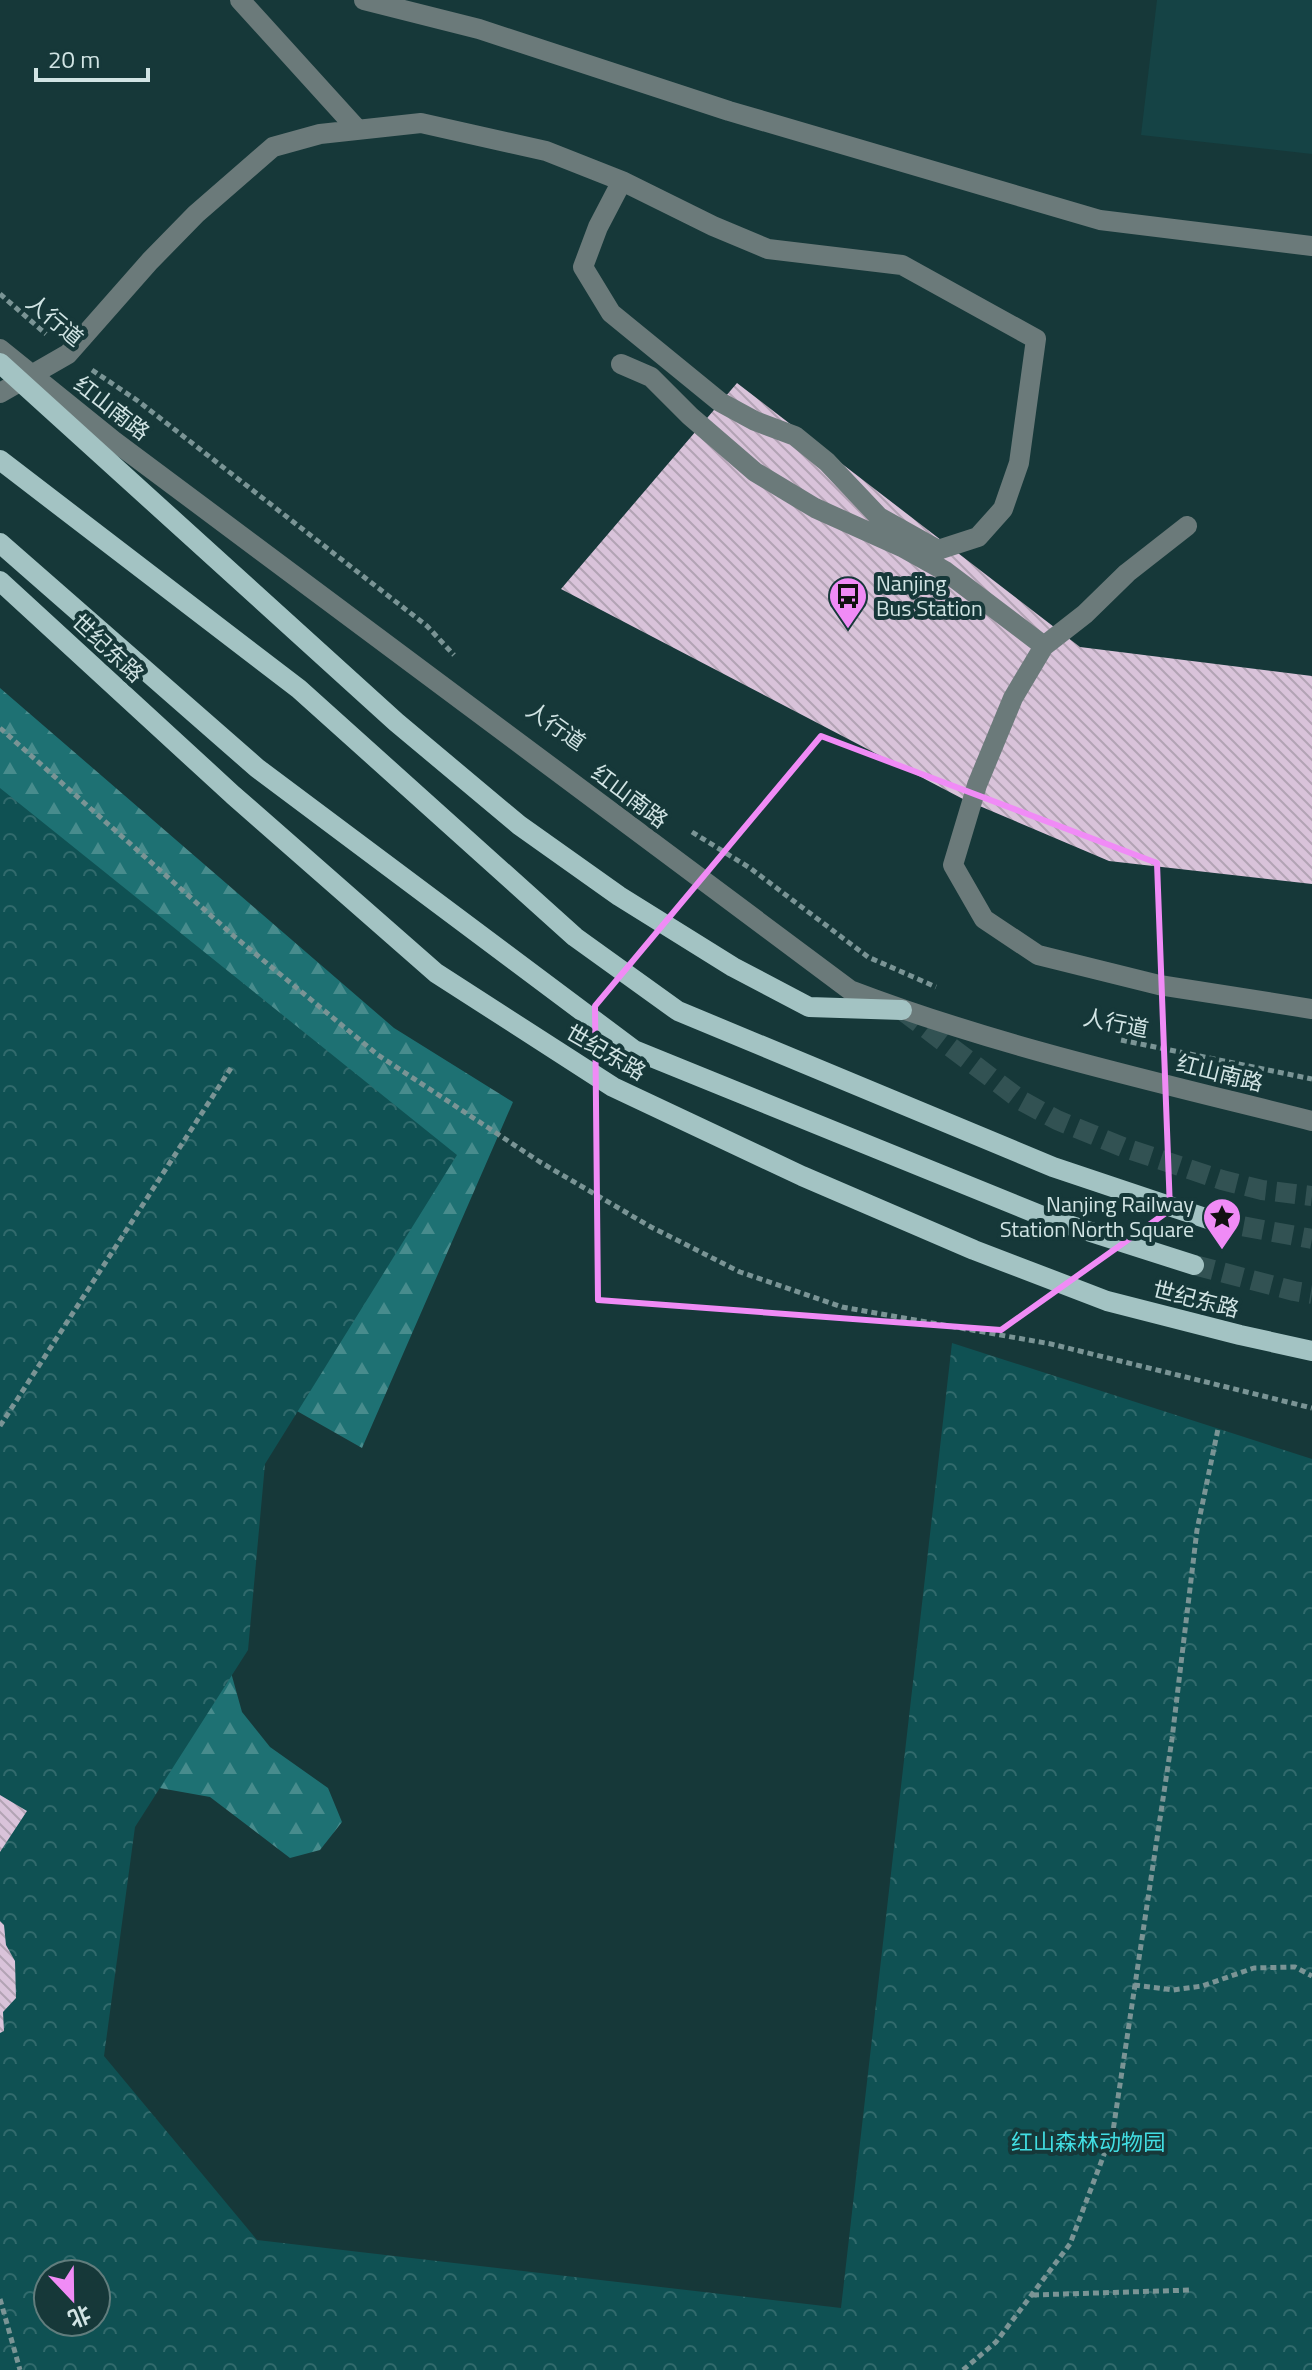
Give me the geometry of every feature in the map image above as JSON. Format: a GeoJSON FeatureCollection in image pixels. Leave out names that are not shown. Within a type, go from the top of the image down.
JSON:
{"type":"FeatureCollection","features":[{"type":"Feature","properties":{"kind":"main road"},"geometry":{"type":"LineString","coordinates":[[0,363],[396,722],[532,834],[619,896],[733,967],[809,1007],[902,1010]]}},
{"type":"Feature","properties":{"kind":"main road"},"geometry":{"type":"LineString","coordinates":[[0,460],[299,689],[575,937],[678,1011],[1053,1167],[1214,1221]]}},
{"type":"Feature","properties":{"kind":"main road"},"geometry":{"type":"LineString","coordinates":[[0,543],[257,768],[634,1050],[1050,1219],[1194,1265]]}},
{"type":"Feature","properties":{"kind":"main road","name":"世纪东路"},"geometry":{"type":"LineString","coordinates":[[0,581],[233,795],[436,973],[613,1087],[802,1176],[974,1250],[1107,1301],[1312,1351]]}},
{"type":"Feature","properties":{"kind":"street"},"geometry":{"type":"LineString","coordinates":[[240,0],[358,130]]}},
{"type":"Feature","properties":{"kind":"street"},"geometry":{"type":"LineString","coordinates":[[364,0],[479,29],[729,111],[1100,220],[1312,246]]}},
{"type":"Feature","properties":{"kind":"street"},"geometry":{"type":"LineString","coordinates":[[0,393],[68,354],[196,214],[273,147],[320,134],[421,123],[546,151],[622,181],[768,249],[902,265],[1036,339],[1019,463],[1003,509],[978,537],[938,550],[879,517],[827,462],[795,436],[755,421],[720,402],[611,313],[583,267],[598,227],[622,181]]}},
{"type":"Feature","properties":{"kind":"street","name":"红山南路"},"geometry":{"type":"LineString","coordinates":[[0,349],[139,460],[850,990],[902,1010],[1062,1057],[1312,1121]]}},
{"type":"Feature","properties":{"kind":"street"},"geometry":{"type":"LineString","coordinates":[[621,364],[651,377],[690,416],[755,472],[815,508],[902,547],[945,571],[1044,646]]}},
{"type":"Feature","properties":{"kind":"street"},"geometry":{"type":"LineString","coordinates":[[1187,526],[1127,573],[1085,614],[1044,646],[1013,698],[977,785],[953,865],[984,919],[1038,955],[1159,985],[1312,1009]]}},
{"type":"Feature","properties":{"kind":"path","name":"人行道"},"geometry":{"type":"LineString","coordinates":[[0,294],[68,354],[138,401],[427,626],[460,661]]}},
{"type":"Feature","properties":{"kind":"path"},"geometry":{"type":"LineString","coordinates":[[0,728],[235,937],[378,1055],[540,1162],[651,1227],[740,1272],[842,1307],[1051,1344],[1312,1408]]}},
{"type":"Feature","properties":{"kind":"path"},"geometry":{"type":"LineString","coordinates":[[687,829],[750,868],[868,957],[936,987]]}},
{"type":"Feature","properties":{"kind":"path","name":"人行道"},"geometry":{"type":"LineString","coordinates":[[1110,1038],[1312,1079]]}},
{"type":"Feature","properties":{"kind":"path"},"geometry":{"type":"LineString","coordinates":[[0,1426],[231,1068]]}},
{"type":"Feature","properties":{"kind":"path"},"geometry":{"type":"LineString","coordinates":[[963,2370],[996,2342],[1070,2244],[1113,2131],[1172,1739],[1197,1530],[1218,1429]]}},
{"type":"Feature","properties":{"kind":"path"},"geometry":{"type":"LineString","coordinates":[[1134,1985],[1173,1990],[1188,1988],[1254,1968],[1295,1967],[1312,1976]]}},
{"type":"Feature","properties":{"kind":"path"},"geometry":{"type":"LineString","coordinates":[[1032,2295],[1192,2290]]}},
{"type":"Feature","properties":{"kind":"path"},"geometry":{"type":"LineString","coordinates":[[0,2299],[20,2370]]}},
{"type":"Feature","properties":{"kind":"highlighted area"},"geometry":{"type":"Polygon","coordinates":[[[821,736],[1157,863],[1170,1210],[1001,1330],[598,1300],[595,1006],[821,736]]]}},
{"type":"Feature","properties":{"kind":"shaded area"},"geometry":{"type":"Polygon","coordinates":[[[1157,0],[1312,0],[1312,154],[1141,135],[1157,0]]]}},
{"type":"Feature","properties":{"kind":"green space"},"geometry":{"type":"Polygon","coordinates":[[[0,688],[394,1028],[513,1102],[362,1448],[267,1394],[215,1615],[242,1712],[270,1747],[328,1788],[342,1822],[320,1850],[290,1858],[210,1797],[126,1782],[0,2126],[0,688]]]}},
{"type":"Feature","properties":{"kind":"green space","name":"红山森林动物园"},"geometry":{"type":"Polygon","coordinates":[[[0,788],[457,1155],[265,1464],[248,1650],[135,1827],[104,2056],[257,2240],[841,2308],[952,1343],[1312,1459],[1312,2370],[0,2370],[0,788]]]}},
{"type":"Feature","properties":{"kind":"building","name":"Nanjing Bus Station"},"geometry":{"type":"Polygon","coordinates":[[[737,383],[1080,647],[1312,676],[1312,884],[1109,861],[963,799],[561,589],[737,383]]]}},
{"type":"Feature","properties":{"kind":"building"},"geometry":{"type":"Polygon","coordinates":[[[0,1795],[27,1811],[0,1852],[0,1795]]]}},
{"type":"Feature","properties":{"kind":"building"},"geometry":{"type":"Polygon","coordinates":[[[0,1921],[4,1925],[6,1945],[15,1961],[16,1998],[3,2012],[4,2031],[0,2033],[0,1921]]]}},
{"type":"Feature","properties":{"kind":"tunnel"},"geometry":{"type":"LineString","coordinates":[[903,1011],[1022,1101],[1057,1120],[1125,1148],[1222,1180],[1262,1190],[1312,1196]]}},
{"type":"Feature","properties":{"kind":"tunnel"},"geometry":{"type":"LineString","coordinates":[[1214,1221],[1312,1239]]}},
{"type":"Feature","properties":{"kind":"tunnel"},"geometry":{"type":"LineString","coordinates":[[1194,1265],[1312,1294]]}},
{"type":"Feature","properties":{"kind":"place","name":"Nanjing Bus Station"},"geometry":{"type":"Point","coordinates":[848,630]}},
{"type":"Feature","properties":{"kind":"place","name":"Nanjing Railway Station North Square"},"geometry":{"type":"Point","coordinates":[1222,1251]}}]}
